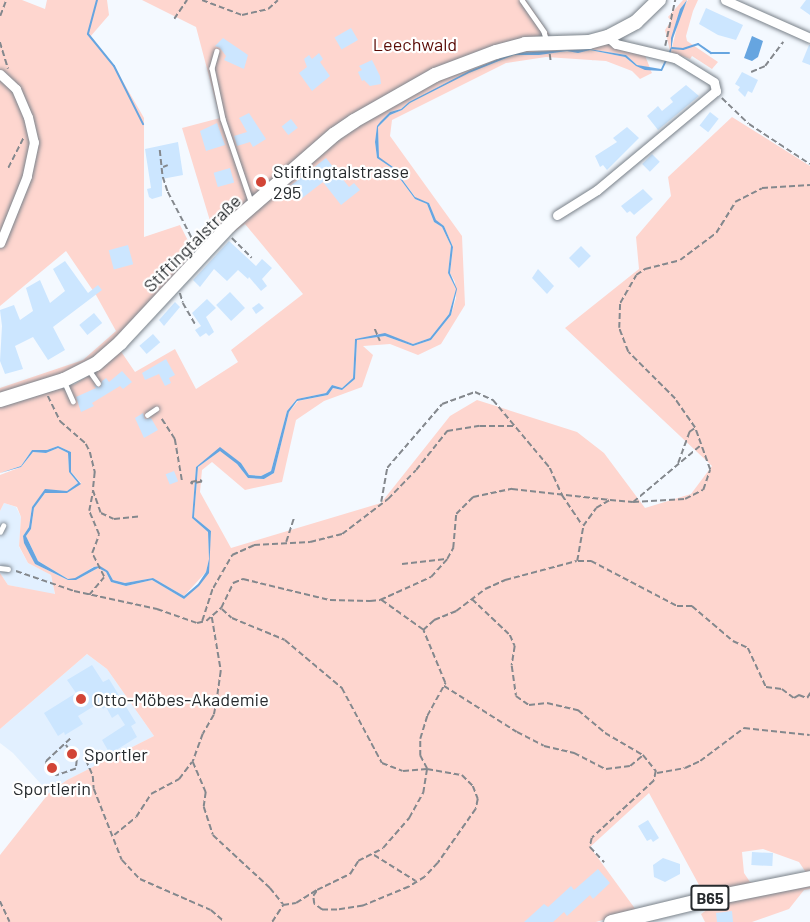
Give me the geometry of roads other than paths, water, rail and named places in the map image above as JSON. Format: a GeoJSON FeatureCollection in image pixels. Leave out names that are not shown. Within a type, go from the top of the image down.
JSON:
{"type":"FeatureCollection","features":[{"type":"Feature","properties":{"kind":"main road","name":"B65"},"geometry":{"type":"LineString","coordinates":[[611,922],[710,898],[810,878]]}},
{"type":"Feature","properties":{"kind":"street","name":"Stiftingtalstraße"},"geometry":{"type":"LineString","coordinates":[[0,400],[64,380],[88,368],[121,342],[201,254],[334,134],[408,90],[461,64],[525,44],[549,49],[608,37],[636,22],[659,0]]}},
{"type":"Feature","properties":{"kind":"street"},"geometry":{"type":"LineString","coordinates":[[734,3],[810,38]]}},
{"type":"Feature","properties":{"kind":"street"},"geometry":{"type":"LineString","coordinates":[[557,214],[597,190],[716,91],[714,82],[668,56],[616,44],[608,37]]}},
{"type":"Feature","properties":{"kind":"street"},"geometry":{"type":"LineString","coordinates":[[0,74],[16,89],[31,126],[34,142],[32,158],[0,243]]}},
{"type":"Feature","properties":{"kind":"lane"},"geometry":{"type":"LineString","coordinates":[[522,0],[544,32],[549,49]]}},
{"type":"Feature","properties":{"kind":"lane"},"geometry":{"type":"LineString","coordinates":[[216,51],[212,68],[223,119],[246,190],[254,206]]}},
{"type":"Feature","properties":{"kind":"lane"},"geometry":{"type":"LineString","coordinates":[[88,368],[98,383]]}},
{"type":"Feature","properties":{"kind":"lane"},"geometry":{"type":"LineString","coordinates":[[64,380],[73,401]]}},
{"type":"Feature","properties":{"kind":"lane"},"geometry":{"type":"LineString","coordinates":[[147,415],[156,410]]}},
{"type":"Feature","properties":{"kind":"lane"},"geometry":{"type":"LineString","coordinates":[[0,532],[3,526]]}},
{"type":"Feature","properties":{"kind":"lane"},"geometry":{"type":"LineString","coordinates":[[0,568],[8,569]]}},
{"type":"Feature","properties":{"kind":"water"},"geometry":{"type":"Polygon","coordinates":[[[687,0],[673,38],[671,52],[662,71],[645,70],[636,66],[625,57],[590,50],[578,53],[567,51],[539,55],[514,55],[469,73],[410,103],[402,110],[390,115],[378,127],[379,157],[393,167],[415,197],[429,203],[436,220],[444,226],[453,247],[450,273],[457,289],[451,315],[431,340],[413,346],[385,336],[357,340],[355,379],[342,390],[333,388],[328,395],[297,401],[289,412],[274,473],[264,479],[248,478],[237,464],[220,451],[198,467],[194,517],[211,531],[209,573],[199,586],[184,599],[152,580],[126,586],[111,582],[106,572],[98,568],[76,580],[68,580],[35,564],[24,543],[23,536],[29,527],[32,507],[45,489],[67,491],[78,483],[69,472],[68,453],[58,448],[46,453],[33,452],[21,467],[0,473],[21,466],[32,450],[47,450],[58,446],[71,452],[71,472],[81,484],[67,493],[45,493],[34,508],[31,529],[26,536],[38,561],[68,579],[100,566],[108,571],[113,580],[125,583],[153,578],[184,596],[198,584],[206,572],[209,559],[208,532],[192,518],[196,467],[220,447],[241,463],[249,475],[261,476],[271,471],[287,411],[297,399],[326,393],[332,385],[342,388],[353,378],[355,339],[385,333],[413,344],[430,338],[449,314],[456,289],[448,273],[451,246],[442,227],[434,222],[427,204],[415,199],[392,168],[377,158],[375,142],[377,126],[381,121],[390,112],[401,109],[409,102],[469,71],[514,53],[589,49],[626,55],[637,65],[661,69],[671,47],[671,38],[680,9],[687,0]]]}},
{"type":"Feature","properties":{"kind":"water"},"geometry":{"type":"Polygon","coordinates":[[[752,36],[763,41],[758,57],[752,61],[744,58],[752,36]]]}},
{"type":"Feature","properties":{"kind":"waterway"},"geometry":{"type":"LineString","coordinates":[[97,0],[88,34],[114,66],[143,124]]}},
{"type":"Feature","properties":{"kind":"waterway"},"geometry":{"type":"LineString","coordinates":[[672,48],[683,49],[698,44],[711,53],[729,53]]}},
{"type":"Feature","properties":{"kind":"place","name":"Stiftingtalstrasse 295"},"geometry":{"type":"Point","coordinates":[261,182]}},
{"type":"Feature","properties":{"kind":"place","name":"Otto-Möbes-Akademie"},"geometry":{"type":"Point","coordinates":[81,699]}},
{"type":"Feature","properties":{"kind":"place","name":"Sportler"},"geometry":{"type":"Point","coordinates":[72,754]}},
{"type":"Feature","properties":{"kind":"place","name":"Sportlerin"},"geometry":{"type":"Point","coordinates":[52,768]}},
{"type":"Feature","properties":{"kind":"park label","name":"Leechwald"},"geometry":{"type":"Point","coordinates":[415,44]}}]}
